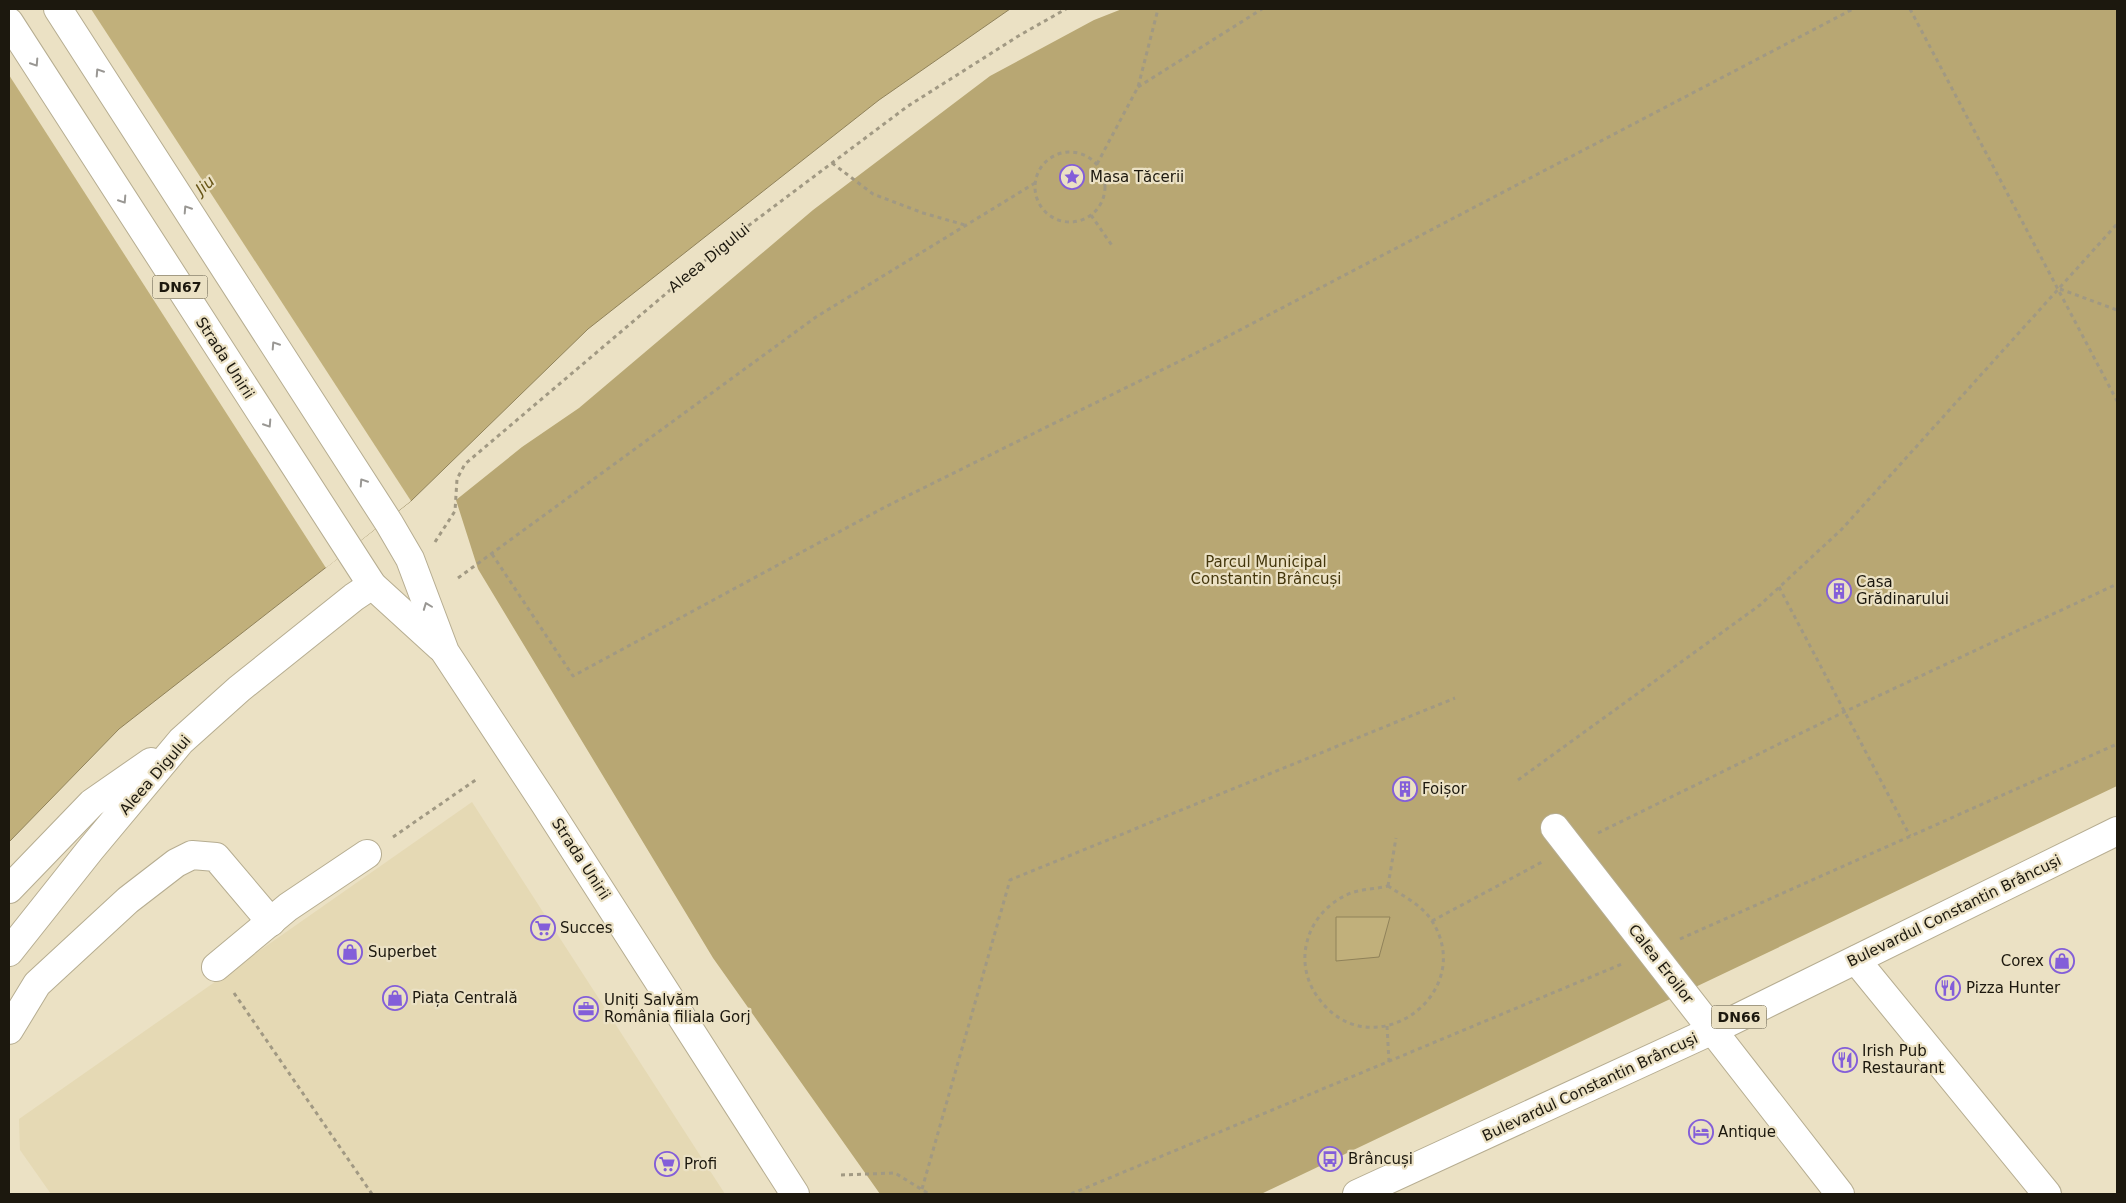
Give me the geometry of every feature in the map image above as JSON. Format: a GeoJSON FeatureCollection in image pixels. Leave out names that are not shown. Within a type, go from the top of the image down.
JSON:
{"type":"FeatureCollection","features":[{"type":"Feature","properties":{"kind":"main road","name":"Strada Unirii"},"geometry":{"type":"LineString","coordinates":[[58,9],[389,523],[410,560],[445,652],[546,804],[795,1194]]}},
{"type":"Feature","properties":{"kind":"main road","name":"Strada Unirii"},"geometry":{"type":"LineString","coordinates":[[9,22],[372,585],[445,652]]}},
{"type":"Feature","properties":{"kind":"main road","name":"Aleea Digului"},"geometry":{"type":"LineString","coordinates":[[9,952],[90,850],[181,741],[247,683],[354,597],[372,585]]}},
{"type":"Feature","properties":{"kind":"main road"},"geometry":{"type":"LineString","coordinates":[[9,889],[92,803],[181,741]]}},
{"type":"Feature","properties":{"kind":"main road","name":"Bulevardul Constantin Brâncuși"},"geometry":{"type":"LineString","coordinates":[[1356,1194],[1713,1030],[2117,831]]}},
{"type":"Feature","properties":{"kind":"main road","name":"Calea Eroilor"},"geometry":{"type":"LineString","coordinates":[[1562,838],[1840,1194]]}},
{"type":"Feature","properties":{"kind":"main road"},"geometry":{"type":"LineString","coordinates":[[216,967],[288,907],[368,854]]}},
{"type":"Feature","properties":{"kind":"main road"},"geometry":{"type":"LineString","coordinates":[[9,1030],[37,984],[128,900],[176,863],[192,855],[216,857],[271,922]]}},
{"type":"Feature","properties":{"kind":"main road"},"geometry":{"type":"LineString","coordinates":[[1856,960],[2046,1194]]}},
{"type":"Feature","properties":{"kind":"path","name":"Aleea Digului"},"geometry":{"type":"LineString","coordinates":[[410,560],[435,543],[456,511],[457,479],[465,464],[728,241],[908,106],[1020,35],[1066,9]]}},
{"type":"Feature","properties":{"kind":"path"},"geometry":{"type":"LineString","coordinates":[[1097,164],[1138,87],[1158,9]]}},
{"type":"Feature","properties":{"kind":"path"},"geometry":{"type":"LineString","coordinates":[[1138,87],[1262,9]]}},
{"type":"Feature","properties":{"kind":"path"},"geometry":{"type":"LineString","coordinates":[[492,554],[573,676],[885,507],[1203,350],[1853,9]]}},
{"type":"Feature","properties":{"kind":"path"},"geometry":{"type":"LineString","coordinates":[[1910,9],[2060,289],[2117,401]]}},
{"type":"Feature","properties":{"kind":"path"},"geometry":{"type":"LineString","coordinates":[[1065,152],[1082,154],[1097,164],[1103,174],[1106,185],[1104,197],[1099,207],[1091,216],[1080,221],[1069,222],[1048,214],[1040,205],[1035,183],[1038,172],[1045,162],[1065,152]]}},
{"type":"Feature","properties":{"kind":"path"},"geometry":{"type":"LineString","coordinates":[[832,162],[873,194],[923,213],[965,225]]}},
{"type":"Feature","properties":{"kind":"path"},"geometry":{"type":"LineString","coordinates":[[458,578],[816,316],[1035,183]]}},
{"type":"Feature","properties":{"kind":"path"},"geometry":{"type":"LineString","coordinates":[[1091,216],[1113,247]]}},
{"type":"Feature","properties":{"kind":"path"},"geometry":{"type":"LineString","coordinates":[[1518,780],[1760,604],[1842,529],[2117,224]]}},
{"type":"Feature","properties":{"kind":"path"},"geometry":{"type":"LineString","coordinates":[[2060,289],[2117,310]]}},
{"type":"Feature","properties":{"kind":"path"},"geometry":{"type":"LineString","coordinates":[[1432,921],[1562,838],[1844,712],[2117,584]]}},
{"type":"Feature","properties":{"kind":"path"},"geometry":{"type":"LineString","coordinates":[[1779,587],[1910,836]]}},
{"type":"Feature","properties":{"kind":"path"},"geometry":{"type":"LineString","coordinates":[[922,1189],[1010,880],[1455,698]]}},
{"type":"Feature","properties":{"kind":"path"},"geometry":{"type":"LineString","coordinates":[[1071,1194],[1651,952],[2117,744]]}},
{"type":"Feature","properties":{"kind":"path"},"geometry":{"type":"LineString","coordinates":[[401,831],[477,779]]}},
{"type":"Feature","properties":{"kind":"path"},"geometry":{"type":"LineString","coordinates":[[1388,886],[1396,838]]}},
{"type":"Feature","properties":{"kind":"path"},"geometry":{"type":"LineString","coordinates":[[1388,886],[1416,904],[1432,921],[1441,942],[1442,964],[1437,986],[1425,1005],[1408,1019],[1386,1026],[1364,1027],[1342,1020],[1324,1006],[1311,987],[1305,965],[1307,942],[1316,921],[1332,904],[1352,893],[1388,886]]}},
{"type":"Feature","properties":{"kind":"path"},"geometry":{"type":"LineString","coordinates":[[216,967],[372,1194]]}},
{"type":"Feature","properties":{"kind":"path"},"geometry":{"type":"LineString","coordinates":[[1386,1026],[1389,1062]]}},
{"type":"Feature","properties":{"kind":"path"},"geometry":{"type":"LineString","coordinates":[[841,1175],[895,1173],[929,1194]]}},
{"type":"Feature","properties":{"kind":"shaded area","name":"Piața Centrală"},"geometry":{"type":"Polygon","coordinates":[[[472,802],[725,1194],[51,1194],[20,1150],[19,1119],[472,802]]]}},
{"type":"Feature","properties":{"kind":"green space","name":"Parcul Municipal Constantin Brâncuși"},"geometry":{"type":"Polygon","coordinates":[[[1122,9],[2117,9],[2117,786],[1261,1194],[880,1194],[713,958],[478,569],[456,500],[522,447],[579,408],[813,210],[990,76],[1094,20],[1122,9]]]}},
{"type":"Feature","properties":{"kind":"water","name":"Jiu"},"geometry":{"type":"Polygon","coordinates":[[[9,9],[1010,9],[879,100],[588,329],[411,501],[119,729],[9,842],[9,9]]]}},
{"type":"Feature","properties":{"kind":"water"},"geometry":{"type":"Polygon","coordinates":[[[1336,917],[1390,917],[1379,957],[1336,961],[1336,917]]]}},
{"type":"Feature","properties":{"kind":"pier"},"geometry":{"type":"Polygon","coordinates":[[[9,9],[91,9],[411,501],[326,568],[9,75],[9,9]]]}},
{"type":"Feature","properties":{"kind":"place","name":"Masa Tăcerii"},"geometry":{"type":"Point","coordinates":[1072,177]}},
{"type":"Feature","properties":{"kind":"place","name":"Casa Grădinarului"},"geometry":{"type":"Point","coordinates":[1839,591]}},
{"type":"Feature","properties":{"kind":"place","name":"Foișor"},"geometry":{"type":"Point","coordinates":[1405,789]}},
{"type":"Feature","properties":{"kind":"place","name":"Succes"},"geometry":{"type":"Point","coordinates":[543,928]}},
{"type":"Feature","properties":{"kind":"place","name":"Superbet"},"geometry":{"type":"Point","coordinates":[350,952]}},
{"type":"Feature","properties":{"kind":"place","name":"Corex"},"geometry":{"type":"Point","coordinates":[2062,961]}},
{"type":"Feature","properties":{"kind":"place","name":"Pizza Hunter"},"geometry":{"type":"Point","coordinates":[1948,988]}},
{"type":"Feature","properties":{"kind":"place","name":"Piața Centrală"},"geometry":{"type":"Point","coordinates":[395,998]}},
{"type":"Feature","properties":{"kind":"place","name":"Uniți Salvăm România filiala Gorj"},"geometry":{"type":"Point","coordinates":[586,1009]}},
{"type":"Feature","properties":{"kind":"place","name":"Irish Pub Restaurant"},"geometry":{"type":"Point","coordinates":[1845,1060]}},
{"type":"Feature","properties":{"kind":"place","name":"Antique"},"geometry":{"type":"Point","coordinates":[1701,1132]}},
{"type":"Feature","properties":{"kind":"place","name":"Brâncuși"},"geometry":{"type":"Point","coordinates":[1330,1159]}},
{"type":"Feature","properties":{"kind":"place","name":"Profi"},"geometry":{"type":"Point","coordinates":[667,1164]}}]}
